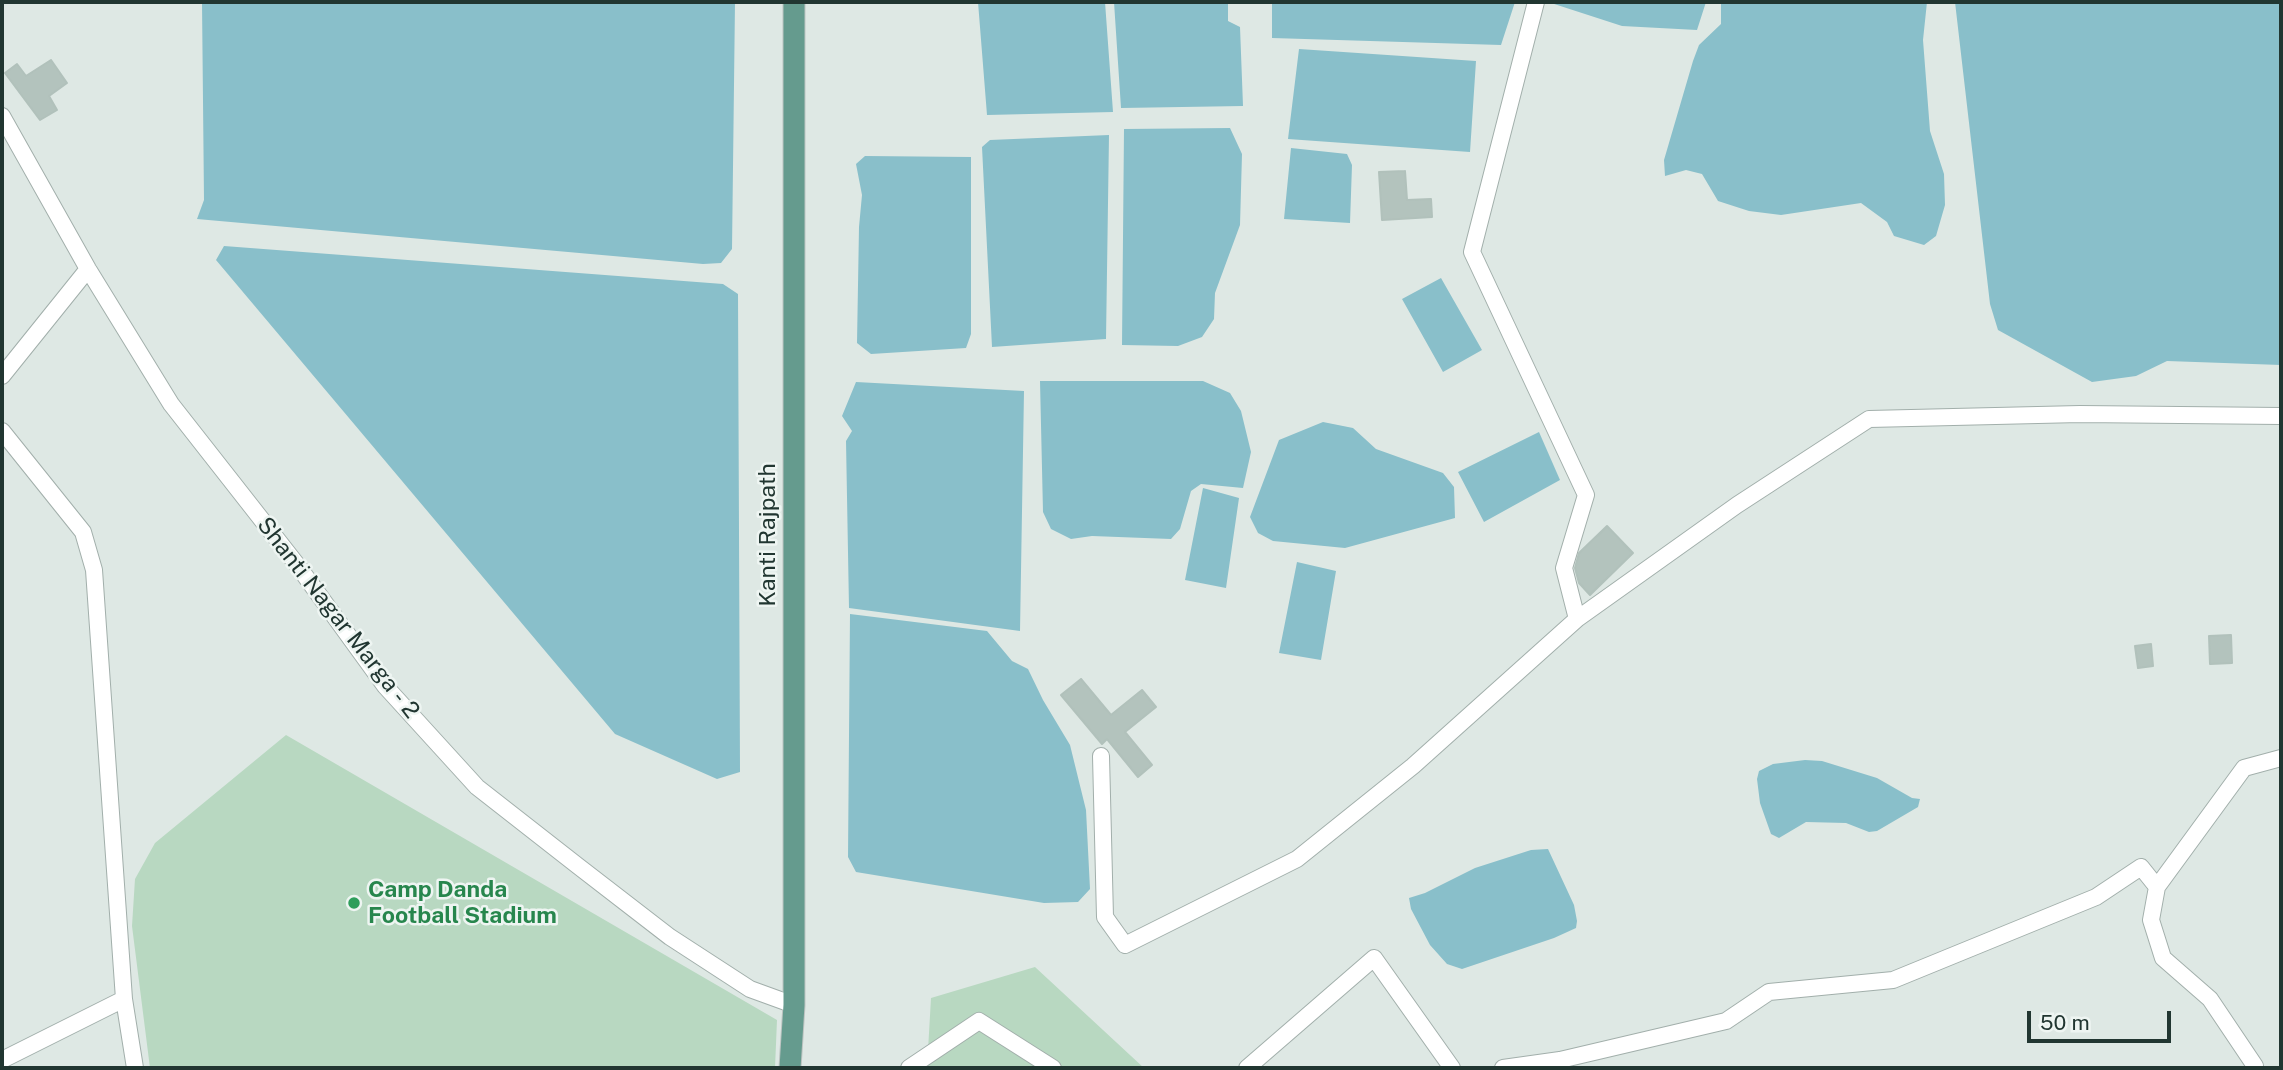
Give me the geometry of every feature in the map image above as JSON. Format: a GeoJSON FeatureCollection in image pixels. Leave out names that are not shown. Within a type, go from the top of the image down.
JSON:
{"type":"FeatureCollection","features":[{"type":"Feature","properties":{"kind":"main road","name":"Kanti Rajpath"},"geometry":{"type":"LineString","coordinates":[[790,1068],[794,1005],[794,2]]}},
{"type":"Feature","properties":{"kind":"street"},"geometry":{"type":"LineString","coordinates":[[1535,2],[1472,252],[1586,495],[1564,568],[1577,619]]}},
{"type":"Feature","properties":{"kind":"street","name":"Shanti Nagar Marga - 2"},"geometry":{"type":"LineString","coordinates":[[2,116],[88,270],[171,404],[298,566],[385,686],[477,787],[670,937],[750,989],[794,1005]]}},
{"type":"Feature","properties":{"kind":"street"},"geometry":{"type":"LineString","coordinates":[[2,374],[88,270]]}},
{"type":"Feature","properties":{"kind":"street"},"geometry":{"type":"LineString","coordinates":[[1101,756],[1105,917],[1125,945],[1297,859],[1413,766],[1577,619],[1737,505],[1869,419],[2080,414],[2281,416]]}},
{"type":"Feature","properties":{"kind":"street"},"geometry":{"type":"LineString","coordinates":[[2,430],[83,532],[94,570],[124,999],[135,1068]]}},
{"type":"Feature","properties":{"kind":"street"},"geometry":{"type":"LineString","coordinates":[[2253,1068],[2255,1066],[2210,999],[2163,958],[2151,920],[2157,887],[2244,768],[2281,758]]}},
{"type":"Feature","properties":{"kind":"street"},"geometry":{"type":"LineString","coordinates":[[1503,1068],[1560,1060],[1726,1021],[1769,992],[1893,980],[2096,897],[2141,867],[2157,887]]}},
{"type":"Feature","properties":{"kind":"street"},"geometry":{"type":"LineString","coordinates":[[1247,1068],[1374,958],[1452,1068]]}},
{"type":"Feature","properties":{"kind":"street"},"geometry":{"type":"LineString","coordinates":[[2,1060],[124,999]]}},
{"type":"Feature","properties":{"kind":"street"},"geometry":{"type":"LineString","coordinates":[[909,1068],[979,1021],[1053,1068]]}},
{"type":"Feature","properties":{"kind":"green space","name":"Camp Danda Football Stadium"},"geometry":{"type":"Polygon","coordinates":[[[286,735],[777,1020],[775,1068],[150,1068],[132,926],[135,879],[155,843],[286,735]]]}},
{"type":"Feature","properties":{"kind":"green space"},"geometry":{"type":"Polygon","coordinates":[[[1035,967],[1144,1068],[927,1068],[931,998],[1035,967]]]}},
{"type":"Feature","properties":{"kind":"water"},"geometry":{"type":"Polygon","coordinates":[[[202,2],[735,2],[732,249],[721,263],[703,264],[197,219],[204,200],[202,2]]]}},
{"type":"Feature","properties":{"kind":"water"},"geometry":{"type":"Polygon","coordinates":[[[978,2],[1105,2],[1113,112],[987,115],[978,2]]]}},
{"type":"Feature","properties":{"kind":"water"},"geometry":{"type":"Polygon","coordinates":[[[1114,2],[1228,2],[1228,21],[1240,27],[1243,106],[1121,108],[1114,2]]]}},
{"type":"Feature","properties":{"kind":"water"},"geometry":{"type":"Polygon","coordinates":[[[1272,2],[1515,2],[1501,45],[1272,38],[1272,2]]]}},
{"type":"Feature","properties":{"kind":"water"},"geometry":{"type":"Polygon","coordinates":[[[1548,2],[1706,2],[1697,30],[1622,26],[1548,2]]]}},
{"type":"Feature","properties":{"kind":"water"},"geometry":{"type":"Polygon","coordinates":[[[1721,2],[1927,2],[1923,40],[1930,131],[1944,174],[1945,205],[1936,236],[1924,245],[1894,236],[1887,222],[1861,203],[1781,215],[1749,211],[1718,201],[1702,174],[1686,170],[1665,176],[1664,160],[1693,61],[1699,45],[1721,24],[1721,2]]]}},
{"type":"Feature","properties":{"kind":"water"},"geometry":{"type":"Polygon","coordinates":[[[1955,2],[2281,2],[2281,365],[2167,361],[2136,376],[2092,382],[1998,330],[1990,304],[1955,2]]]}},
{"type":"Feature","properties":{"kind":"water"},"geometry":{"type":"Polygon","coordinates":[[[1299,49],[1476,61],[1470,152],[1288,139],[1299,49]]]}},
{"type":"Feature","properties":{"kind":"water"},"geometry":{"type":"Polygon","coordinates":[[[1230,128],[1242,154],[1240,225],[1215,293],[1214,319],[1202,337],[1178,346],[1122,345],[1124,129],[1230,128]]]}},
{"type":"Feature","properties":{"kind":"water"},"geometry":{"type":"Polygon","coordinates":[[[1109,135],[1106,339],[992,347],[982,147],[990,140],[1109,135]]]}},
{"type":"Feature","properties":{"kind":"water"},"geometry":{"type":"Polygon","coordinates":[[[1291,148],[1347,154],[1352,165],[1350,223],[1284,219],[1291,148]]]}},
{"type":"Feature","properties":{"kind":"water"},"geometry":{"type":"Polygon","coordinates":[[[865,156],[971,157],[971,334],[966,348],[871,354],[857,343],[862,195],[856,164],[865,156]]]}},
{"type":"Feature","properties":{"kind":"water"},"geometry":{"type":"Polygon","coordinates":[[[224,246],[723,284],[738,294],[740,772],[717,779],[615,734],[216,260],[224,246]]]}},
{"type":"Feature","properties":{"kind":"water"},"geometry":{"type":"Polygon","coordinates":[[[1441,278],[1482,350],[1443,372],[1402,299],[1441,278]]]}},
{"type":"Feature","properties":{"kind":"water"},"geometry":{"type":"Polygon","coordinates":[[[1040,381],[1203,381],[1230,393],[1241,411],[1251,452],[1243,488],[1201,484],[1191,491],[1180,529],[1171,539],[1092,536],[1071,539],[1051,529],[1043,512],[1040,381]]]}},
{"type":"Feature","properties":{"kind":"water"},"geometry":{"type":"Polygon","coordinates":[[[856,382],[1024,391],[1020,631],[849,608],[846,441],[852,431],[842,416],[856,382]]]}},
{"type":"Feature","properties":{"kind":"water"},"geometry":{"type":"Polygon","coordinates":[[[1323,422],[1353,428],[1376,449],[1443,473],[1454,487],[1455,518],[1345,548],[1273,541],[1258,533],[1250,517],[1279,440],[1323,422]]]}},
{"type":"Feature","properties":{"kind":"water"},"geometry":{"type":"Polygon","coordinates":[[[1539,432],[1560,480],[1484,522],[1458,472],[1539,432]]]}},
{"type":"Feature","properties":{"kind":"water"},"geometry":{"type":"Polygon","coordinates":[[[1203,488],[1239,498],[1226,588],[1185,580],[1203,488]]]}},
{"type":"Feature","properties":{"kind":"water"},"geometry":{"type":"Polygon","coordinates":[[[1297,562],[1336,571],[1321,660],[1279,653],[1297,562]]]}},
{"type":"Feature","properties":{"kind":"water"},"geometry":{"type":"Polygon","coordinates":[[[850,614],[987,631],[1012,661],[1028,669],[1070,745],[1086,810],[1090,889],[1078,902],[1044,903],[856,872],[848,857],[850,614]]]}},
{"type":"Feature","properties":{"kind":"water"},"geometry":{"type":"Polygon","coordinates":[[[1822,761],[1877,778],[1912,798],[1920,799],[1918,807],[1877,831],[1869,832],[1846,823],[1806,822],[1779,838],[1771,834],[1760,803],[1757,779],[1759,771],[1773,764],[1822,761]]]}},
{"type":"Feature","properties":{"kind":"water"},"geometry":{"type":"Polygon","coordinates":[[[1548,849],[1574,905],[1576,928],[1462,969],[1447,964],[1430,945],[1411,909],[1409,898],[1475,868],[1531,850],[1548,849]]]}},
{"type":"Feature","properties":{"kind":"building"},"geometry":{"type":"Polygon","coordinates":[[[51,60],[67,83],[49,96],[57,110],[40,120],[5,73],[17,64],[26,76],[51,60]]]}},
{"type":"Feature","properties":{"kind":"building"},"geometry":{"type":"Polygon","coordinates":[[[1405,171],[1407,200],[1431,199],[1432,217],[1382,220],[1379,172],[1405,171]]]}},
{"type":"Feature","properties":{"kind":"building"},"geometry":{"type":"Polygon","coordinates":[[[1607,526],[1633,553],[1590,595],[1579,583],[1575,568],[1579,553],[1607,526]]]}},
{"type":"Feature","properties":{"kind":"building"},"geometry":{"type":"Polygon","coordinates":[[[2231,635],[2232,663],[2210,664],[2209,636],[2231,635]]]}},
{"type":"Feature","properties":{"kind":"building"},"geometry":{"type":"Polygon","coordinates":[[[2151,644],[2153,666],[2138,668],[2135,646],[2151,644]]]}},
{"type":"Feature","properties":{"kind":"building"},"geometry":{"type":"Polygon","coordinates":[[[1081,679],[1111,715],[1142,690],[1156,707],[1125,732],[1152,765],[1138,777],[1107,739],[1102,744],[1061,695],[1081,679]]]}},
{"type":"Feature","properties":{"kind":"place","name":"Camp Danda Football Stadium"},"geometry":{"type":"Point","coordinates":[354,903]}}]}
